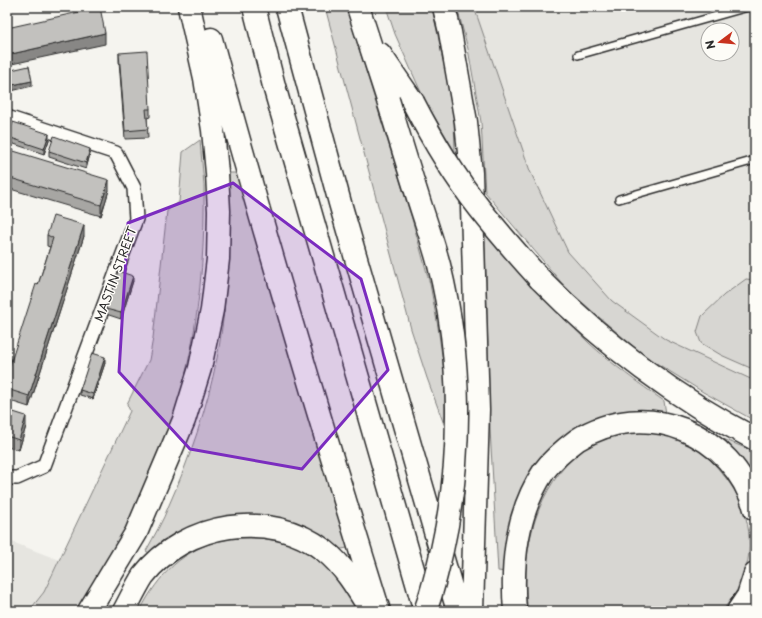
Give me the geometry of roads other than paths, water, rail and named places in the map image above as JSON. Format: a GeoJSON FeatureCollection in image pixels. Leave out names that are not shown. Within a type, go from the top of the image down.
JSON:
{"type":"FeatureCollection","features":[{"type":"Feature","properties":{"kind":"highway"},"geometry":{"type":"LineString","coordinates":[[89,611],[136,532],[184,420],[200,368],[212,310],[218,259],[219,211],[217,173],[213,130],[205,78],[189,7]]}},
{"type":"Feature","properties":{"kind":"highway"},"geometry":{"type":"LineString","coordinates":[[200,7],[205,17],[278,280],[379,611]]}},
{"type":"Feature","properties":{"kind":"highway"},"geometry":{"type":"LineString","coordinates":[[254,7],[278,101],[425,611]]}},
{"type":"Feature","properties":{"kind":"highway"},"geometry":{"type":"LineString","coordinates":[[287,7],[340,203],[458,611]]}},
{"type":"Feature","properties":{"kind":"highway"},"geometry":{"type":"LineString","coordinates":[[358,7],[439,264],[450,314],[455,356],[457,407],[456,463],[449,515],[432,593],[425,611]]}},
{"type":"Feature","properties":{"kind":"highway"},"geometry":{"type":"LineString","coordinates":[[444,7],[453,45],[466,122],[471,173],[478,410],[472,611]]}},
{"type":"Feature","properties":{"kind":"highway"},"geometry":{"type":"LineString","coordinates":[[366,33],[413,102],[427,130],[478,208],[504,240],[540,279],[567,307],[625,357],[684,398],[719,420],[755,439]]}},
{"type":"Feature","properties":{"kind":"highway"},"geometry":{"type":"LineString","coordinates":[[515,611],[514,565],[517,536],[525,510],[545,471],[560,453],[588,434],[622,423],[658,422],[697,435],[715,448],[729,461],[741,477],[752,497],[755,509]]}},
{"type":"Feature","properties":{"kind":"highway"},"geometry":{"type":"LineString","coordinates":[[124,611],[143,577],[157,562],[174,549],[192,538],[206,532],[222,527],[239,526],[257,526],[275,529],[311,542],[326,552],[337,562],[372,611]]}},
{"type":"Feature","properties":{"kind":"highway"},"geometry":{"type":"LineString","coordinates":[[738,611],[748,596],[755,574]]}},
{"type":"Feature","properties":{"kind":"street","name":"MASTIN STREET"},"geometry":{"type":"LineString","coordinates":[[7,117],[116,154],[134,188],[136,219],[44,466],[17,478],[7,478]]}},
{"type":"Feature","properties":{"kind":"lane"},"geometry":{"type":"LineString","coordinates":[[578,55],[748,7]]}},
{"type":"Feature","properties":{"kind":"lane"},"geometry":{"type":"LineString","coordinates":[[619,199],[755,160]]}}]}
